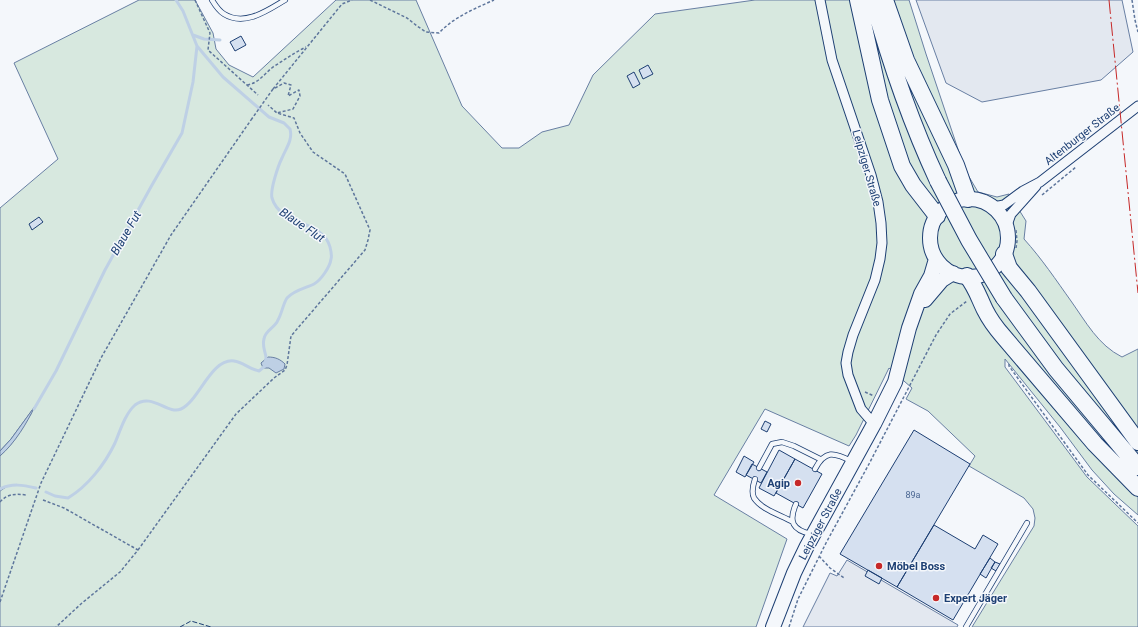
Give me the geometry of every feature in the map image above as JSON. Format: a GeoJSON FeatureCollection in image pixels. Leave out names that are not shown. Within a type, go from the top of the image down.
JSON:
{"type":"FeatureCollection","features":[{"type":"Feature","properties":{"kind":"highway"},"geometry":{"type":"LineString","coordinates":[[858,0],[880,100],[902,166],[913,185],[937,216]]}},
{"type":"Feature","properties":{"kind":"highway"},"geometry":{"type":"LineString","coordinates":[[873,0],[902,95],[918,137],[938,181],[969,240],[1004,298],[1056,369],[1138,467]]}},
{"type":"Feature","properties":{"kind":"highway"},"geometry":{"type":"LineString","coordinates":[[885,0],[906,60],[956,165],[968,199]]}},
{"type":"Feature","properties":{"kind":"highway"},"geometry":{"type":"LineString","coordinates":[[1009,253],[1009,268],[1028,291],[1138,442]]}},
{"type":"Feature","properties":{"kind":"highway"},"geometry":{"type":"LineString","coordinates":[[960,275],[973,284],[992,323],[1095,444],[1138,488]]}},
{"type":"Feature","properties":{"kind":"main road"},"geometry":{"type":"LineString","coordinates":[[968,199],[981,201],[992,207],[1011,228],[1007,241],[1009,253],[989,271],[976,276],[960,275],[941,265],[932,251],[930,242],[932,224],[937,216],[947,206],[954,202],[968,199]]}},
{"type":"Feature","properties":{"kind":"main road","name":"Leipziger Straße"},"geometry":{"type":"LineString","coordinates":[[773,627],[794,573],[895,382],[909,328],[916,312],[921,294],[931,276],[936,259]]}},
{"type":"Feature","properties":{"kind":"main road","name":"Leipziger Straße"},"geometry":{"type":"LineString","coordinates":[[916,312],[938,284],[960,275]]}},
{"type":"Feature","properties":{"kind":"street","name":"Leipziger Straße"},"geometry":{"type":"LineString","coordinates":[[820,0],[832,60],[871,175],[878,202],[882,243],[880,258],[875,280],[848,352],[846,363],[848,375],[861,409],[874,424]]}},
{"type":"Feature","properties":{"kind":"street","name":"Altenburger Straße"},"geometry":{"type":"LineString","coordinates":[[992,207],[1004,205],[1023,191],[1040,182],[1138,106]]}},
{"type":"Feature","properties":{"kind":"street","name":"Altenburger Straße"},"geometry":{"type":"LineString","coordinates":[[1011,228],[1011,214],[1040,182]]}},
{"type":"Feature","properties":{"kind":"lane"},"geometry":{"type":"LineString","coordinates":[[212,0],[224,15],[242,19],[251,18],[286,0]]}},
{"type":"Feature","properties":{"kind":"lane"},"geometry":{"type":"LineString","coordinates":[[759,468],[772,444],[782,442],[794,446],[820,459]]}},
{"type":"Feature","properties":{"kind":"lane"},"geometry":{"type":"LineString","coordinates":[[814,469],[820,459],[830,455],[839,454],[853,462]]}},
{"type":"Feature","properties":{"kind":"lane"},"geometry":{"type":"LineString","coordinates":[[754,479],[752,490],[754,498],[765,508],[793,522],[801,532],[814,535]]}},
{"type":"Feature","properties":{"kind":"lane"},"geometry":{"type":"LineString","coordinates":[[793,522],[792,513],[796,504]]}},
{"type":"Feature","properties":{"kind":"lane"},"geometry":{"type":"LineString","coordinates":[[966,627],[1027,523]]}},
{"type":"Feature","properties":{"kind":"path"},"geometry":{"type":"LineString","coordinates":[[195,0],[210,32],[208,50],[258,95]]}},
{"type":"Feature","properties":{"kind":"path"},"geometry":{"type":"LineString","coordinates":[[0,602],[41,483],[101,358],[171,235],[251,120],[307,46],[342,4],[352,0]]}},
{"type":"Feature","properties":{"kind":"path"},"geometry":{"type":"LineString","coordinates":[[370,0],[407,18],[426,32],[439,33],[457,17],[494,0]]}},
{"type":"Feature","properties":{"kind":"path"},"geometry":{"type":"LineString","coordinates":[[1132,0],[1138,32]]}},
{"type":"Feature","properties":{"kind":"path"},"geometry":{"type":"LineString","coordinates":[[247,85],[258,81],[272,68],[307,46]]}},
{"type":"Feature","properties":{"kind":"path"},"geometry":{"type":"LineString","coordinates":[[274,89],[284,83],[291,84],[288,96],[299,90],[300,96],[293,109],[276,113]]}},
{"type":"Feature","properties":{"kind":"path"},"geometry":{"type":"LineString","coordinates":[[56,627],[82,603],[120,572],[138,550],[236,414],[274,378],[285,370],[288,365],[291,336],[365,250],[370,230],[345,174],[313,152],[300,133],[294,118],[276,113],[268,105]]}},
{"type":"Feature","properties":{"kind":"path"},"geometry":{"type":"LineString","coordinates":[[1039,197],[1082,163]]}},
{"type":"Feature","properties":{"kind":"path"},"geometry":{"type":"LineString","coordinates":[[1009,253],[1017,241],[1011,228]]}},
{"type":"Feature","properties":{"kind":"path"},"geometry":{"type":"LineString","coordinates":[[788,627],[798,599],[819,556],[936,335],[950,314],[978,294]]}},
{"type":"Feature","properties":{"kind":"path"},"geometry":{"type":"LineString","coordinates":[[1009,343],[1009,366],[1088,475],[1138,523]]}},
{"type":"Feature","properties":{"kind":"path"},"geometry":{"type":"LineString","coordinates":[[0,502],[4,497],[9,495],[27,495]]}},
{"type":"Feature","properties":{"kind":"path"},"geometry":{"type":"LineString","coordinates":[[43,500],[64,508],[138,550]]}},
{"type":"Feature","properties":{"kind":"path"},"geometry":{"type":"LineString","coordinates":[[819,556],[830,568],[844,578]]}},
{"type":"Feature","properties":{"kind":"shaded area"},"geometry":{"type":"Polygon","coordinates":[[[139,0],[195,0],[213,33],[216,49],[229,65],[253,77],[336,0],[416,0],[462,106],[502,148],[519,148],[542,132],[569,125],[593,75],[655,14],[755,0],[909,0],[965,170],[978,192],[997,197],[1009,194],[1026,221],[1024,239],[1043,262],[1099,340],[1122,357],[1138,349],[1138,515],[1114,494],[1092,470],[1060,427],[1005,359],[1005,367],[1087,477],[1138,526],[1138,627],[972,627],[1034,526],[1035,518],[1033,509],[1024,498],[969,466],[975,456],[928,411],[906,399],[912,388],[889,368],[856,435],[849,446],[765,409],[714,495],[787,539],[756,627],[0,627],[0,491],[6,487],[0,488],[0,456],[11,444],[33,409],[11,439],[0,451],[0,208],[58,159],[14,63],[139,0]]]}},
{"type":"Feature","properties":{"kind":"shaded area"},"geometry":{"type":"Polygon","coordinates":[[[916,0],[1122,0],[1133,52],[1101,80],[982,102],[946,83],[916,0]]]}},
{"type":"Feature","properties":{"kind":"shaded area"},"geometry":{"type":"Polygon","coordinates":[[[847,560],[958,625],[957,627],[803,627],[830,573],[837,576],[847,560]]]}},
{"type":"Feature","properties":{"kind":"water"},"geometry":{"type":"Polygon","coordinates":[[[268,357],[275,358],[285,364],[284,369],[276,373],[269,368],[263,368],[261,363],[268,357]]]}},
{"type":"Feature","properties":{"kind":"water"},"geometry":{"type":"Polygon","coordinates":[[[35,406],[11,445],[0,456],[0,451],[11,439],[35,406]]]}},
{"type":"Feature","properties":{"kind":"building"},"geometry":{"type":"Polygon","coordinates":[[[241,36],[246,45],[235,51],[230,42],[241,36]]]}},
{"type":"Feature","properties":{"kind":"building"},"geometry":{"type":"Polygon","coordinates":[[[648,65],[653,74],[643,79],[639,70],[648,65]]]}},
{"type":"Feature","properties":{"kind":"building"},"geometry":{"type":"Polygon","coordinates":[[[634,72],[640,84],[633,88],[627,76],[634,72]]]}},
{"type":"Feature","properties":{"kind":"building"},"geometry":{"type":"Polygon","coordinates":[[[39,217],[43,222],[32,230],[29,224],[39,217]]]}},
{"type":"Feature","properties":{"kind":"building"},"geometry":{"type":"Polygon","coordinates":[[[765,421],[771,424],[767,432],[761,429],[765,421]]]}},
{"type":"Feature","properties":{"kind":"building"},"geometry":{"type":"Polygon","coordinates":[[[914,430],[970,464],[897,587],[840,554],[914,430]]]}},
{"type":"Feature","properties":{"kind":"building"},"geometry":{"type":"Polygon","coordinates":[[[779,450],[795,459],[774,496],[759,488],[779,450]]]}},
{"type":"Feature","properties":{"kind":"building"},"geometry":{"type":"Polygon","coordinates":[[[744,456],[754,462],[745,477],[736,472],[744,456]]]}},
{"type":"Feature","properties":{"kind":"building"},"geometry":{"type":"Polygon","coordinates":[[[795,459],[822,474],[803,508],[776,493],[795,459]]]}},
{"type":"Feature","properties":{"kind":"building"},"geometry":{"type":"Polygon","coordinates":[[[752,464],[767,472],[761,483],[746,475],[752,464]]]}},
{"type":"Feature","properties":{"kind":"building"},"geometry":{"type":"Polygon","coordinates":[[[934,525],[975,549],[983,535],[998,544],[953,620],[897,587],[934,525]]]}},
{"type":"Feature","properties":{"kind":"building"},"geometry":{"type":"Polygon","coordinates":[[[990,558],[995,562],[986,578],[980,574],[990,558]]]}},
{"type":"Feature","properties":{"kind":"building"},"geometry":{"type":"Polygon","coordinates":[[[995,562],[1000,564],[996,571],[991,568],[995,562]]]}},
{"type":"Feature","properties":{"kind":"building"},"geometry":{"type":"Polygon","coordinates":[[[868,570],[882,578],[879,584],[865,576],[868,570]]]}},
{"type":"Feature","properties":{"kind":"waterway","name":"Blaue Fut"},"geometry":{"type":"LineString","coordinates":[[34,409],[56,371],[105,270],[182,133],[193,82],[197,46],[183,11],[176,0]]}},
{"type":"Feature","properties":{"kind":"waterway"},"geometry":{"type":"LineString","coordinates":[[193,35],[204,39],[220,40]]}},
{"type":"Feature","properties":{"kind":"waterway","name":"Blaue Flut"},"geometry":{"type":"LineString","coordinates":[[46,492],[55,496],[68,498],[89,481],[106,459],[126,418],[135,405],[147,401],[170,409],[181,409],[188,405],[212,373],[226,362],[234,361],[259,371],[265,366],[266,357],[263,344],[265,336],[277,323],[287,298],[297,291],[317,282],[329,266],[331,250],[326,238],[311,227],[283,214],[272,198],[273,184],[280,162],[291,137],[290,129],[284,123],[269,117],[223,77],[197,46]]}},
{"type":"Feature","properties":{"kind":"waterway","name":"Blaue Flut"},"geometry":{"type":"LineString","coordinates":[[0,489],[18,485],[36,488]]}},
{"type":"Feature","properties":{"kind":"fence"},"geometry":{"type":"LineString","coordinates":[[180,627],[191,621],[211,627]]}},
{"type":"Feature","properties":{"kind":"power"},"geometry":{"type":"LineString","coordinates":[[1109,0],[1138,293]]}},
{"type":"Feature","properties":{"kind":"place","name":"Agip"},"geometry":{"type":"Point","coordinates":[798,483]}},
{"type":"Feature","properties":{"kind":"place","name":"Möbel Boss"},"geometry":{"type":"Point","coordinates":[879,566]}},
{"type":"Feature","properties":{"kind":"place","name":"Expert Jäger"},"geometry":{"type":"Point","coordinates":[936,598]}}]}
